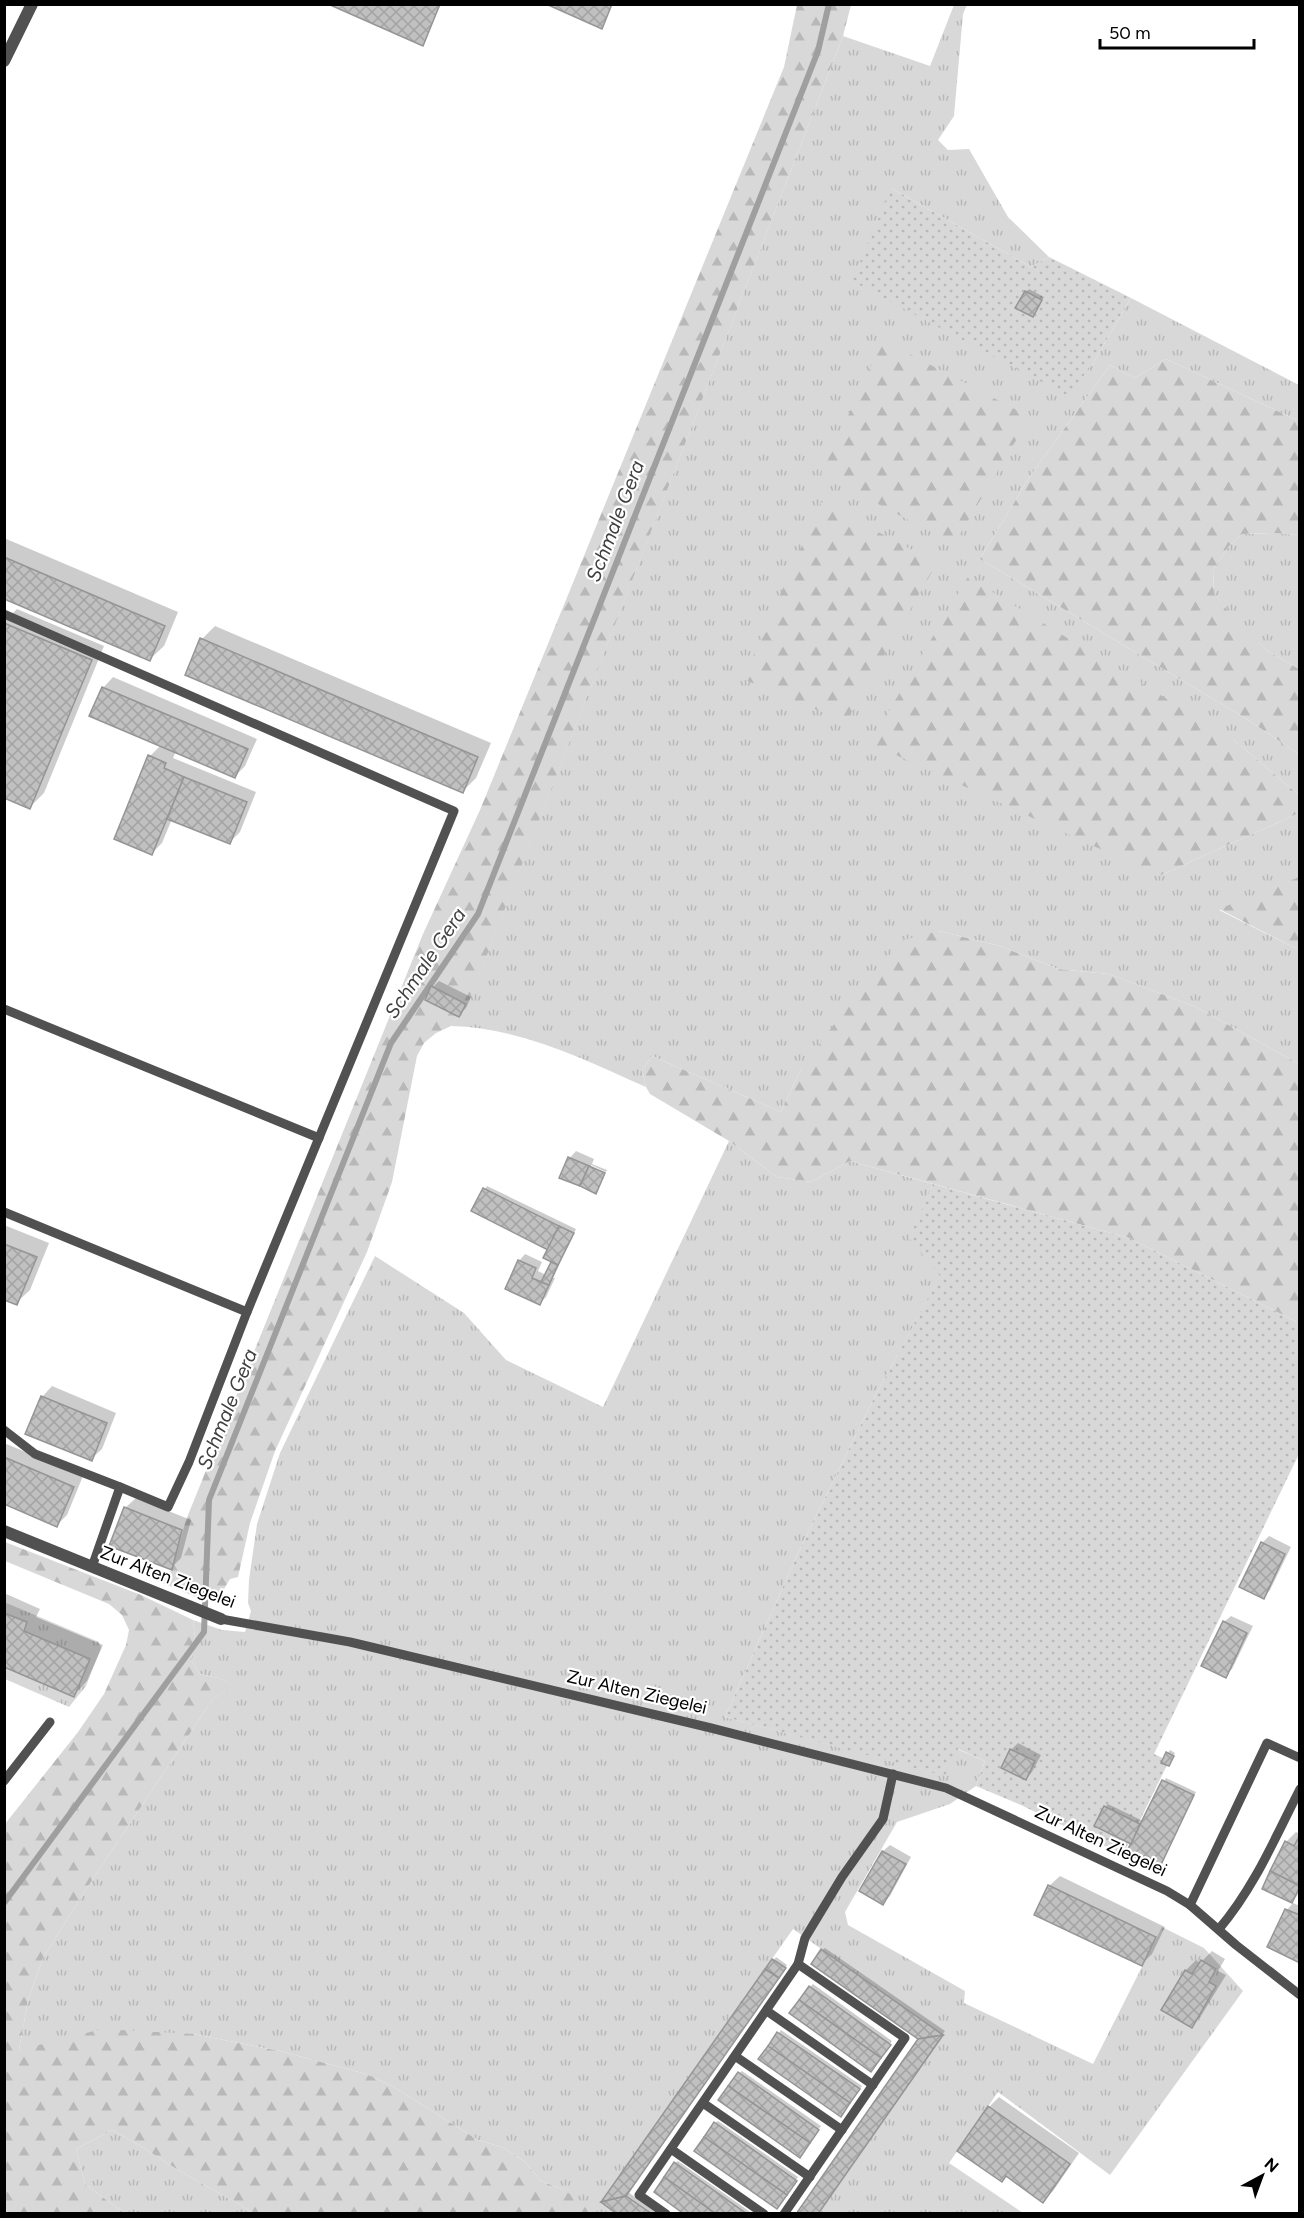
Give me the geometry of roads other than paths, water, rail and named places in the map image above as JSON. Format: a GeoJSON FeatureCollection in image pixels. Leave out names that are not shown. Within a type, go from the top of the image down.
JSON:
{"type":"FeatureCollection","features":[{"type":"Feature","properties":{"kind":"street"},"geometry":{"type":"LineString","coordinates":[[4,61],[32,4]]}},
{"type":"Feature","properties":{"kind":"street","name":"Zur Alten Ziegelei"},"geometry":{"type":"LineString","coordinates":[[4,1531],[222,1619]]}},
{"type":"Feature","properties":{"kind":"lane"},"geometry":{"type":"LineString","coordinates":[[4,614],[454,811],[247,1312],[189,1462],[168,1507],[34,1454],[4,1430]]}},
{"type":"Feature","properties":{"kind":"lane"},"geometry":{"type":"LineString","coordinates":[[4,1009],[319,1138]]}},
{"type":"Feature","properties":{"kind":"lane"},"geometry":{"type":"LineString","coordinates":[[4,1212],[247,1312]]}},
{"type":"Feature","properties":{"kind":"lane"},"geometry":{"type":"LineString","coordinates":[[92,1567],[120,1487]]}},
{"type":"Feature","properties":{"kind":"lane","name":"Zur Alten Ziegelei"},"geometry":{"type":"LineString","coordinates":[[222,1619],[350,1642],[711,1728],[946,1788],[1167,1891],[1190,1905],[1236,1946],[1299,1995]]}},
{"type":"Feature","properties":{"kind":"lane"},"geometry":{"type":"LineString","coordinates":[[4,1781],[50,1722]]}},
{"type":"Feature","properties":{"kind":"lane"},"geometry":{"type":"LineString","coordinates":[[1190,1905],[1267,1743],[1299,1758]]}},
{"type":"Feature","properties":{"kind":"lane"},"geometry":{"type":"LineString","coordinates":[[666,2214],[639,2195],[798,1964],[805,1938],[842,1877],[883,1819],[893,1774]]}},
{"type":"Feature","properties":{"kind":"lane"},"geometry":{"type":"LineString","coordinates":[[1219,1929],[1236,1909],[1258,1873],[1299,1790]]}},
{"type":"Feature","properties":{"kind":"lane"},"geometry":{"type":"LineString","coordinates":[[784,2214],[906,2038],[798,1964]]}},
{"type":"Feature","properties":{"kind":"lane"},"geometry":{"type":"LineString","coordinates":[[766,2011],[873,2085]]}},
{"type":"Feature","properties":{"kind":"lane"},"geometry":{"type":"LineString","coordinates":[[735,2056],[842,2130]]}},
{"type":"Feature","properties":{"kind":"lane"},"geometry":{"type":"LineString","coordinates":[[703,2103],[810,2177]]}},
{"type":"Feature","properties":{"kind":"lane"},"geometry":{"type":"LineString","coordinates":[[671,2149],[764,2214]]}},
{"type":"Feature","properties":{"kind":"waterway","name":"Schmale Gera"},"geometry":{"type":"LineString","coordinates":[[4,1903],[204,1632],[209,1500],[391,1043],[478,914],[818,51],[829,4]]}}]}
